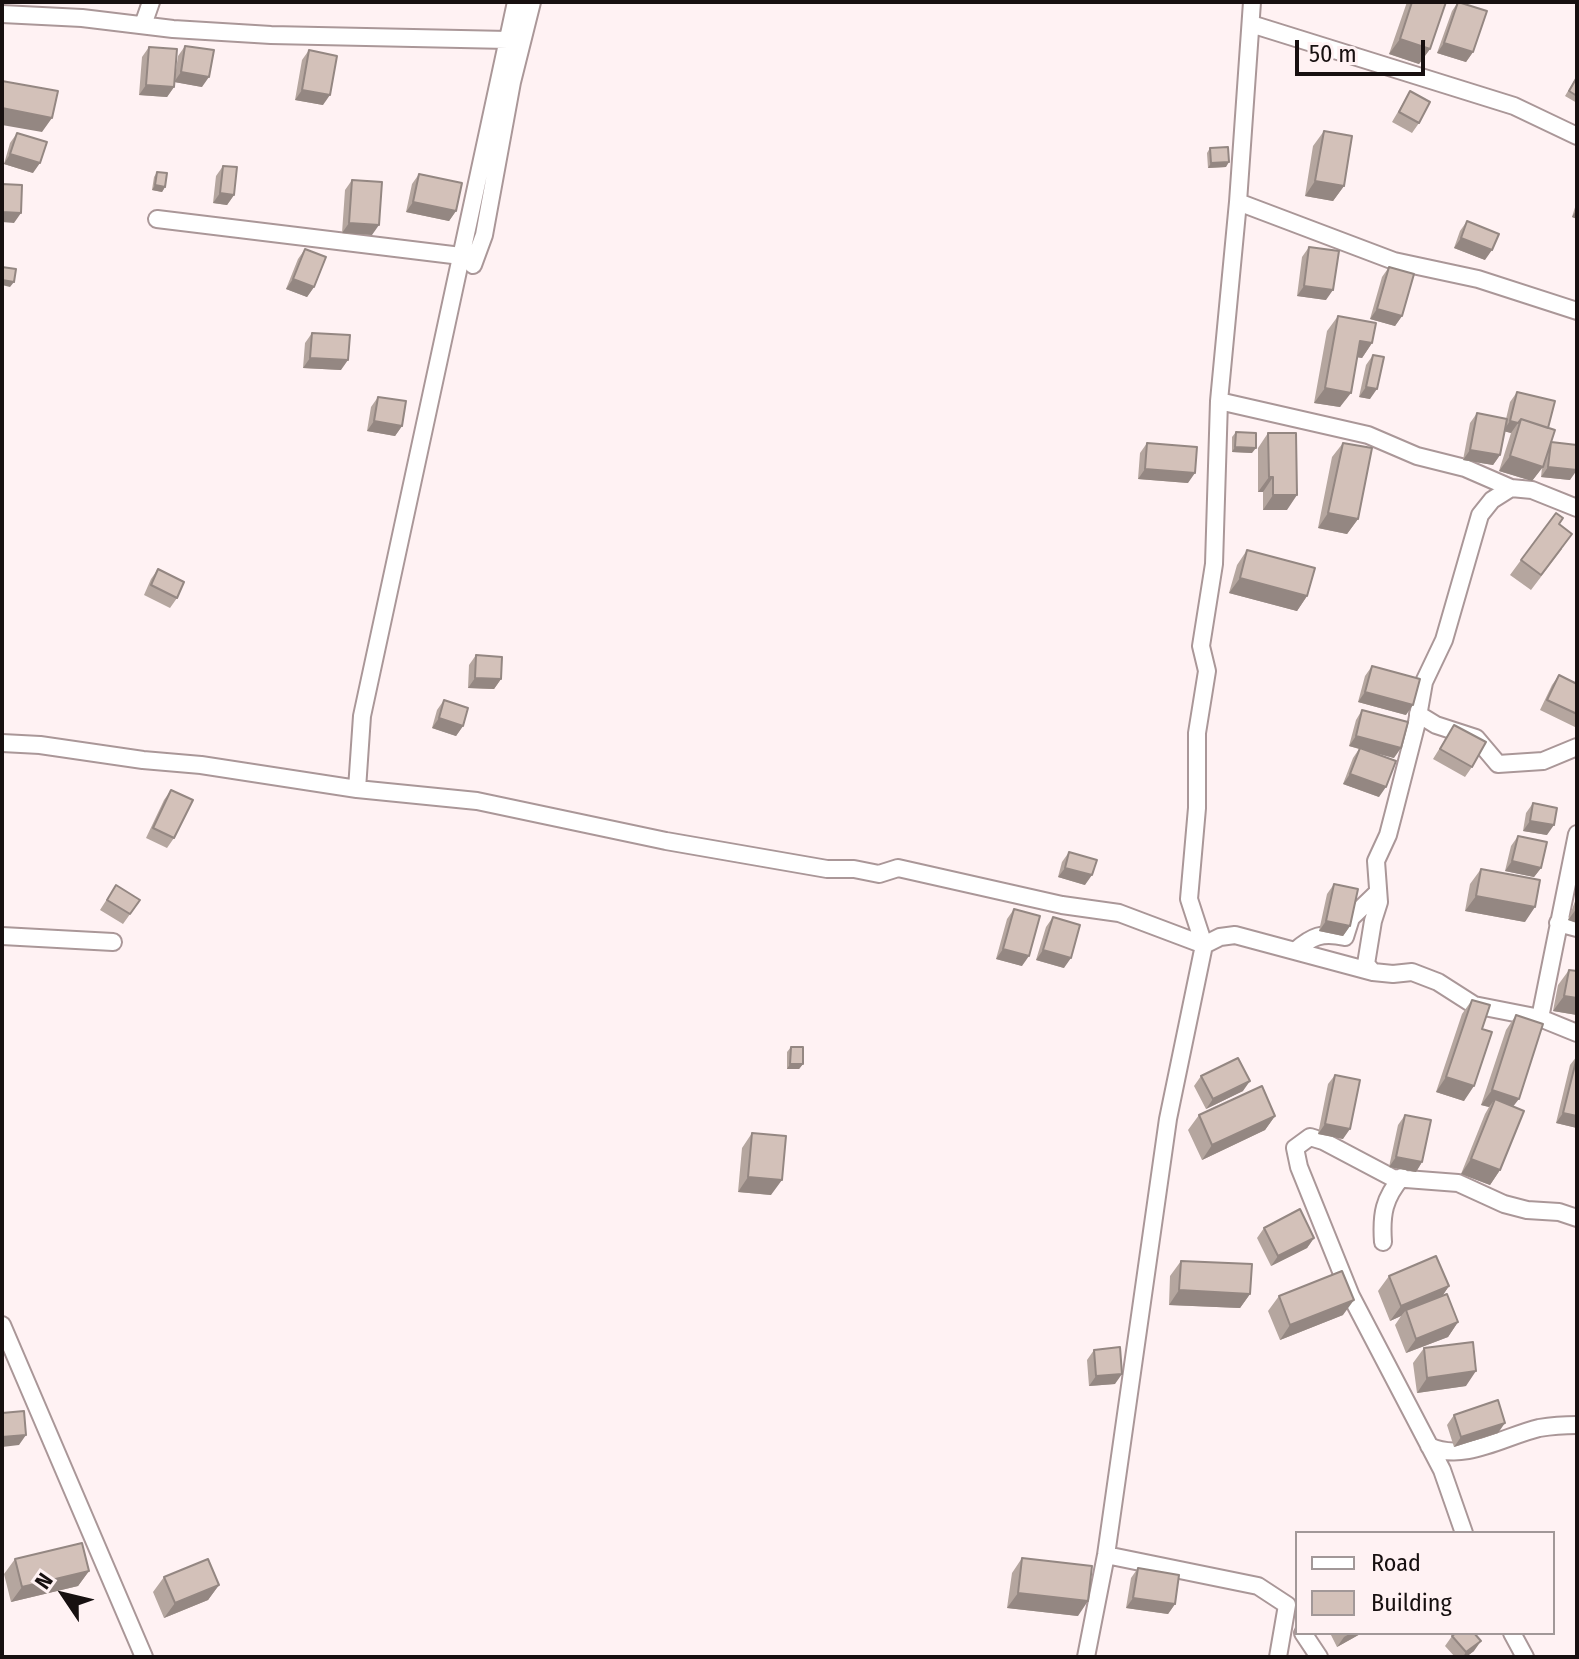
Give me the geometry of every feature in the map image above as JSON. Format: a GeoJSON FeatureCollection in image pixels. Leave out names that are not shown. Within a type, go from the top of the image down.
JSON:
{"type":"FeatureCollection","features":[{"type":"Feature","properties":{"kind":"street"},"geometry":{"type":"LineString","coordinates":[[143,25],[151,2]]}},
{"type":"Feature","properties":{"kind":"street"},"geometry":{"type":"LineString","coordinates":[[357,789],[362,716],[467,261],[516,2]]}},
{"type":"Feature","properties":{"kind":"street"},"geometry":{"type":"LineString","coordinates":[[467,261],[484,235],[512,82],[532,2]]}},
{"type":"Feature","properties":{"kind":"street"},"geometry":{"type":"LineString","coordinates":[[1086,1657],[1106,1555],[1157,1185],[1204,945],[1189,899],[1197,808],[1197,733],[1207,671],[1201,646],[1214,564],[1219,401],[1238,202],[1252,2]]}},
{"type":"Feature","properties":{"kind":"street"},"geometry":{"type":"LineString","coordinates":[[2,14],[271,35],[508,40]]}},
{"type":"Feature","properties":{"kind":"street"},"geometry":{"type":"LineString","coordinates":[[1251,24],[1514,106],[1577,136]]}},
{"type":"Feature","properties":{"kind":"street"},"geometry":{"type":"LineString","coordinates":[[1238,202],[1394,261],[1478,279],[1577,311]]}},
{"type":"Feature","properties":{"kind":"street"},"geometry":{"type":"LineString","coordinates":[[157,219],[467,261]]}},
{"type":"Feature","properties":{"kind":"street"},"geometry":{"type":"LineString","coordinates":[[1219,401],[1368,435],[1417,456],[1465,468],[1511,488],[1532,490],[1577,508]]}},
{"type":"Feature","properties":{"kind":"street"},"geometry":{"type":"LineString","coordinates":[[1373,972],[1366,964],[1379,902],[1376,861],[1388,835],[1424,682],[1444,640],[1480,515],[1492,500],[1511,488]]}},
{"type":"Feature","properties":{"kind":"street"},"geometry":{"type":"LineString","coordinates":[[1418,714],[1436,725],[1476,738],[1498,764],[1543,761],[1577,747]]}},
{"type":"Feature","properties":{"kind":"street"},"geometry":{"type":"LineString","coordinates":[[2,743],[201,765],[357,789],[477,801],[666,841],[827,869],[854,869],[879,874],[898,868],[1062,905],[1119,913],[1204,945],[1220,937],[1235,935],[1373,972],[1412,972],[1438,982],[1474,1005],[1540,1018],[1577,1033]]}},
{"type":"Feature","properties":{"kind":"street"},"geometry":{"type":"LineString","coordinates":[[1540,1018],[1577,834]]}},
{"type":"Feature","properties":{"kind":"street"},"geometry":{"type":"LineString","coordinates":[[1295,951],[1315,935],[1328,933],[1345,937],[1351,918],[1378,892]]}},
{"type":"Feature","properties":{"kind":"street"},"geometry":{"type":"LineString","coordinates":[[1558,923],[1577,928]]}},
{"type":"Feature","properties":{"kind":"street"},"geometry":{"type":"LineString","coordinates":[[2,936],[113,942]]}},
{"type":"Feature","properties":{"kind":"street"},"geometry":{"type":"LineString","coordinates":[[1463,1531],[1442,1470],[1351,1296],[1299,1167],[1295,1148],[1310,1137],[1393,1178],[1458,1183],[1504,1204],[1527,1210],[1559,1212],[1577,1218]]}},
{"type":"Feature","properties":{"kind":"street"},"geometry":{"type":"LineString","coordinates":[[1383,1242],[1384,1202],[1402,1177]]}},
{"type":"Feature","properties":{"kind":"street"},"geometry":{"type":"LineString","coordinates":[[2,1325],[144,1657]]}},
{"type":"Feature","properties":{"kind":"street"},"geometry":{"type":"LineString","coordinates":[[1429,1446],[1443,1453],[1488,1445],[1540,1428],[1577,1425]]}},
{"type":"Feature","properties":{"kind":"street"},"geometry":{"type":"LineString","coordinates":[[1106,1555],[1258,1586],[1287,1605],[1295,1619]]}},
{"type":"Feature","properties":{"kind":"street"},"geometry":{"type":"LineString","coordinates":[[1278,1657],[1287,1605]]}},
{"type":"Feature","properties":{"kind":"street"},"geometry":{"type":"LineString","coordinates":[[1304,1635],[1319,1657]]}},
{"type":"Feature","properties":{"kind":"street"},"geometry":{"type":"LineString","coordinates":[[1513,1635],[1525,1657]]}},
{"type":"Feature","properties":{"kind":"building"},"geometry":{"type":"Polygon","coordinates":[[[1412,2],[1446,2],[1430,49],[1400,39],[1412,2]]]}},
{"type":"Feature","properties":{"kind":"building"},"geometry":{"type":"Polygon","coordinates":[[[1458,2],[1487,11],[1473,52],[1444,43],[1458,2]]]}},
{"type":"Feature","properties":{"kind":"building"},"geometry":{"type":"Polygon","coordinates":[[[185,46],[214,50],[209,77],[181,72],[185,46]]]}},
{"type":"Feature","properties":{"kind":"building"},"geometry":{"type":"Polygon","coordinates":[[[149,47],[177,49],[174,87],[146,85],[149,47]]]}},
{"type":"Feature","properties":{"kind":"building"},"geometry":{"type":"Polygon","coordinates":[[[309,50],[337,56],[330,95],[302,90],[309,50]]]}},
{"type":"Feature","properties":{"kind":"building"},"geometry":{"type":"Polygon","coordinates":[[[1577,77],[1577,96],[1569,91],[1577,77]]]}},
{"type":"Feature","properties":{"kind":"building"},"geometry":{"type":"Polygon","coordinates":[[[2,81],[58,91],[52,118],[2,108],[2,81]]]}},
{"type":"Feature","properties":{"kind":"building"},"geometry":{"type":"Polygon","coordinates":[[[1410,91],[1430,102],[1419,123],[1399,112],[1410,91]]]}},
{"type":"Feature","properties":{"kind":"building"},"geometry":{"type":"Polygon","coordinates":[[[1324,131],[1352,136],[1344,186],[1315,181],[1324,131]]]}},
{"type":"Feature","properties":{"kind":"building"},"geometry":{"type":"Polygon","coordinates":[[[17,133],[47,142],[40,163],[10,154],[17,133]]]}},
{"type":"Feature","properties":{"kind":"building"},"geometry":{"type":"Polygon","coordinates":[[[1228,147],[1229,162],[1211,163],[1210,148],[1228,147]]]}},
{"type":"Feature","properties":{"kind":"building"},"geometry":{"type":"Polygon","coordinates":[[[223,166],[237,167],[234,195],[220,193],[223,166]]]}},
{"type":"Feature","properties":{"kind":"building"},"geometry":{"type":"Polygon","coordinates":[[[157,172],[167,173],[165,187],[155,185],[157,172]]]}},
{"type":"Feature","properties":{"kind":"building"},"geometry":{"type":"Polygon","coordinates":[[[419,174],[462,183],[456,211],[413,202],[419,174]]]}},
{"type":"Feature","properties":{"kind":"building"},"geometry":{"type":"Polygon","coordinates":[[[352,180],[382,182],[379,225],[349,223],[352,180]]]}},
{"type":"Feature","properties":{"kind":"building"},"geometry":{"type":"Polygon","coordinates":[[[2,184],[22,185],[21,213],[2,212],[2,184]]]}},
{"type":"Feature","properties":{"kind":"building"},"geometry":{"type":"Polygon","coordinates":[[[1467,221],[1499,234],[1492,250],[1461,238],[1467,221]]]}},
{"type":"Feature","properties":{"kind":"building"},"geometry":{"type":"Polygon","coordinates":[[[1309,247],[1339,251],[1333,290],[1304,286],[1309,247]]]}},
{"type":"Feature","properties":{"kind":"building"},"geometry":{"type":"Polygon","coordinates":[[[305,249],[326,257],[314,287],[293,279],[305,249]]]}},
{"type":"Feature","properties":{"kind":"building"},"geometry":{"type":"Polygon","coordinates":[[[2,267],[16,269],[14,282],[2,280],[2,267]]]}},
{"type":"Feature","properties":{"kind":"building"},"geometry":{"type":"Polygon","coordinates":[[[1389,267],[1414,274],[1402,316],[1377,309],[1389,267]]]}},
{"type":"Feature","properties":{"kind":"building"},"geometry":{"type":"Polygon","coordinates":[[[1338,316],[1376,323],[1372,343],[1360,341],[1351,393],[1325,388],[1338,316]]]}},
{"type":"Feature","properties":{"kind":"building"},"geometry":{"type":"Polygon","coordinates":[[[312,333],[350,335],[348,360],[310,358],[312,333]]]}},
{"type":"Feature","properties":{"kind":"building"},"geometry":{"type":"Polygon","coordinates":[[[1373,355],[1384,357],[1377,389],[1366,387],[1373,355]]]}},
{"type":"Feature","properties":{"kind":"building"},"geometry":{"type":"Polygon","coordinates":[[[1517,392],[1555,401],[1548,428],[1521,419],[1518,423],[1510,421],[1517,392]]]}},
{"type":"Feature","properties":{"kind":"building"},"geometry":{"type":"Polygon","coordinates":[[[378,397],[406,401],[402,426],[374,421],[378,397]]]}},
{"type":"Feature","properties":{"kind":"building"},"geometry":{"type":"Polygon","coordinates":[[[1477,413],[1507,419],[1500,455],[1470,450],[1477,413]]]}},
{"type":"Feature","properties":{"kind":"building"},"geometry":{"type":"Polygon","coordinates":[[[1521,419],[1555,430],[1543,467],[1510,456],[1521,419]]]}},
{"type":"Feature","properties":{"kind":"building"},"geometry":{"type":"Polygon","coordinates":[[[1236,432],[1256,433],[1256,448],[1235,447],[1236,432]]]}},
{"type":"Feature","properties":{"kind":"building"},"geometry":{"type":"Polygon","coordinates":[[[1268,433],[1296,433],[1297,495],[1273,495],[1273,477],[1269,477],[1268,433]]]}},
{"type":"Feature","properties":{"kind":"building"},"geometry":{"type":"Polygon","coordinates":[[[1551,442],[1577,445],[1577,470],[1548,467],[1551,442]]]}},
{"type":"Feature","properties":{"kind":"building"},"geometry":{"type":"Polygon","coordinates":[[[1147,443],[1197,447],[1195,473],[1145,469],[1147,443]]]}},
{"type":"Feature","properties":{"kind":"building"},"geometry":{"type":"Polygon","coordinates":[[[1343,443],[1372,448],[1358,519],[1328,513],[1343,443]]]}},
{"type":"Feature","properties":{"kind":"building"},"geometry":{"type":"Polygon","coordinates":[[[1556,513],[1563,518],[1559,524],[1572,534],[1541,575],[1521,560],[1556,513]]]}},
{"type":"Feature","properties":{"kind":"building"},"geometry":{"type":"Polygon","coordinates":[[[1247,550],[1315,568],[1307,596],[1240,578],[1247,550]]]}},
{"type":"Feature","properties":{"kind":"building"},"geometry":{"type":"Polygon","coordinates":[[[158,569],[184,582],[177,598],[151,585],[158,569]]]}},
{"type":"Feature","properties":{"kind":"building"},"geometry":{"type":"Polygon","coordinates":[[[476,655],[502,657],[501,679],[475,678],[476,655]]]}},
{"type":"Feature","properties":{"kind":"building"},"geometry":{"type":"Polygon","coordinates":[[[1372,666],[1420,679],[1413,705],[1365,692],[1372,666]]]}},
{"type":"Feature","properties":{"kind":"building"},"geometry":{"type":"Polygon","coordinates":[[[1559,675],[1577,684],[1577,714],[1547,700],[1559,675]]]}},
{"type":"Feature","properties":{"kind":"building"},"geometry":{"type":"Polygon","coordinates":[[[444,700],[468,708],[463,726],[439,718],[444,700]]]}},
{"type":"Feature","properties":{"kind":"building"},"geometry":{"type":"Polygon","coordinates":[[[1362,710],[1408,722],[1401,748],[1356,736],[1362,710]]]}},
{"type":"Feature","properties":{"kind":"building"},"geometry":{"type":"Polygon","coordinates":[[[1454,725],[1486,742],[1472,767],[1440,749],[1454,725]]]}},
{"type":"Feature","properties":{"kind":"building"},"geometry":{"type":"Polygon","coordinates":[[[1360,748],[1396,761],[1386,787],[1350,774],[1360,748]]]}},
{"type":"Feature","properties":{"kind":"building"},"geometry":{"type":"Polygon","coordinates":[[[171,790],[193,800],[174,838],[153,828],[171,790]]]}},
{"type":"Feature","properties":{"kind":"building"},"geometry":{"type":"Polygon","coordinates":[[[1533,803],[1557,808],[1554,825],[1530,821],[1533,803]]]}},
{"type":"Feature","properties":{"kind":"building"},"geometry":{"type":"Polygon","coordinates":[[[1518,836],[1547,842],[1541,868],[1512,861],[1518,836]]]}},
{"type":"Feature","properties":{"kind":"building"},"geometry":{"type":"Polygon","coordinates":[[[1069,852],[1097,860],[1092,875],[1065,868],[1069,852]]]}},
{"type":"Feature","properties":{"kind":"building"},"geometry":{"type":"Polygon","coordinates":[[[1481,869],[1540,880],[1535,907],[1476,896],[1481,869]]]}},
{"type":"Feature","properties":{"kind":"building"},"geometry":{"type":"Polygon","coordinates":[[[1334,884],[1358,889],[1350,926],[1326,921],[1334,884]]]}},
{"type":"Feature","properties":{"kind":"building"},"geometry":{"type":"Polygon","coordinates":[[[116,885],[140,900],[130,914],[107,900],[116,885]]]}},
{"type":"Feature","properties":{"kind":"building"},"geometry":{"type":"Polygon","coordinates":[[[1014,909],[1040,916],[1029,956],[1003,949],[1014,909]]]}},
{"type":"Feature","properties":{"kind":"building"},"geometry":{"type":"Polygon","coordinates":[[[1053,917],[1080,925],[1071,958],[1043,950],[1053,917]]]}},
{"type":"Feature","properties":{"kind":"building"},"geometry":{"type":"Polygon","coordinates":[[[1569,970],[1577,971],[1577,998],[1564,996],[1569,970]]]}},
{"type":"Feature","properties":{"kind":"building"},"geometry":{"type":"Polygon","coordinates":[[[1472,1000],[1490,1005],[1482,1029],[1492,1032],[1474,1086],[1446,1077],[1472,1000]]]}},
{"type":"Feature","properties":{"kind":"building"},"geometry":{"type":"Polygon","coordinates":[[[1516,1015],[1543,1024],[1519,1099],[1492,1090],[1516,1015]]]}},
{"type":"Feature","properties":{"kind":"building"},"geometry":{"type":"Polygon","coordinates":[[[791,1047],[803,1047],[803,1064],[790,1064],[791,1047]]]}},
{"type":"Feature","properties":{"kind":"building"},"geometry":{"type":"Polygon","coordinates":[[[1577,1057],[1577,1116],[1563,1113],[1577,1057]]]}},
{"type":"Feature","properties":{"kind":"building"},"geometry":{"type":"Polygon","coordinates":[[[1238,1058],[1250,1081],[1213,1099],[1201,1076],[1238,1058]]]}},
{"type":"Feature","properties":{"kind":"building"},"geometry":{"type":"Polygon","coordinates":[[[1335,1075],[1360,1080],[1350,1129],[1325,1124],[1335,1075]]]}},
{"type":"Feature","properties":{"kind":"building"},"geometry":{"type":"Polygon","coordinates":[[[1262,1086],[1275,1116],[1212,1145],[1199,1115],[1262,1086]]]}},
{"type":"Feature","properties":{"kind":"building"},"geometry":{"type":"Polygon","coordinates":[[[1495,1099],[1524,1111],[1500,1170],[1471,1159],[1495,1099]]]}},
{"type":"Feature","properties":{"kind":"building"},"geometry":{"type":"Polygon","coordinates":[[[1405,1115],[1431,1120],[1422,1162],[1396,1157],[1405,1115]]]}},
{"type":"Feature","properties":{"kind":"building"},"geometry":{"type":"Polygon","coordinates":[[[752,1133],[786,1136],[782,1180],[748,1177],[752,1133]]]}},
{"type":"Feature","properties":{"kind":"building"},"geometry":{"type":"Polygon","coordinates":[[[1300,1209],[1314,1238],[1278,1256],[1264,1228],[1300,1209]]]}},
{"type":"Feature","properties":{"kind":"building"},"geometry":{"type":"Polygon","coordinates":[[[1436,1256],[1449,1286],[1401,1306],[1389,1276],[1436,1256]]]}},
{"type":"Feature","properties":{"kind":"building"},"geometry":{"type":"Polygon","coordinates":[[[1181,1261],[1252,1264],[1250,1294],[1179,1290],[1181,1261]]]}},
{"type":"Feature","properties":{"kind":"building"},"geometry":{"type":"Polygon","coordinates":[[[1342,1271],[1354,1300],[1290,1325],[1279,1296],[1342,1271]]]}},
{"type":"Feature","properties":{"kind":"building"},"geometry":{"type":"Polygon","coordinates":[[[1447,1294],[1458,1322],[1416,1339],[1406,1310],[1447,1294]]]}},
{"type":"Feature","properties":{"kind":"building"},"geometry":{"type":"Polygon","coordinates":[[[1473,1342],[1476,1371],[1427,1378],[1424,1348],[1473,1342]]]}},
{"type":"Feature","properties":{"kind":"building"},"geometry":{"type":"Polygon","coordinates":[[[1120,1347],[1122,1374],[1096,1376],[1094,1350],[1120,1347]]]}},
{"type":"Feature","properties":{"kind":"building"},"geometry":{"type":"Polygon","coordinates":[[[1498,1400],[1505,1423],[1461,1437],[1454,1415],[1498,1400]]]}},
{"type":"Feature","properties":{"kind":"building"},"geometry":{"type":"Polygon","coordinates":[[[24,1411],[26,1435],[2,1437],[2,1413],[24,1411]]]}},
{"type":"Feature","properties":{"kind":"building"},"geometry":{"type":"Polygon","coordinates":[[[82,1543],[89,1571],[22,1587],[15,1559],[82,1543]]]}},
{"type":"Feature","properties":{"kind":"building"},"geometry":{"type":"Polygon","coordinates":[[[1022,1558],[1092,1566],[1088,1601],[1018,1593],[1022,1558]]]}},
{"type":"Feature","properties":{"kind":"building"},"geometry":{"type":"Polygon","coordinates":[[[208,1559],[219,1585],[175,1603],[164,1577],[208,1559]]]}},
{"type":"Feature","properties":{"kind":"building"},"geometry":{"type":"Polygon","coordinates":[[[1138,1568],[1179,1575],[1175,1604],[1133,1598],[1138,1568]]]}},
{"type":"Feature","properties":{"kind":"building"},"geometry":{"type":"Polygon","coordinates":[[[1476,1635],[1481,1641],[1466,1652],[1452,1636],[1476,1635]]]}}]}
